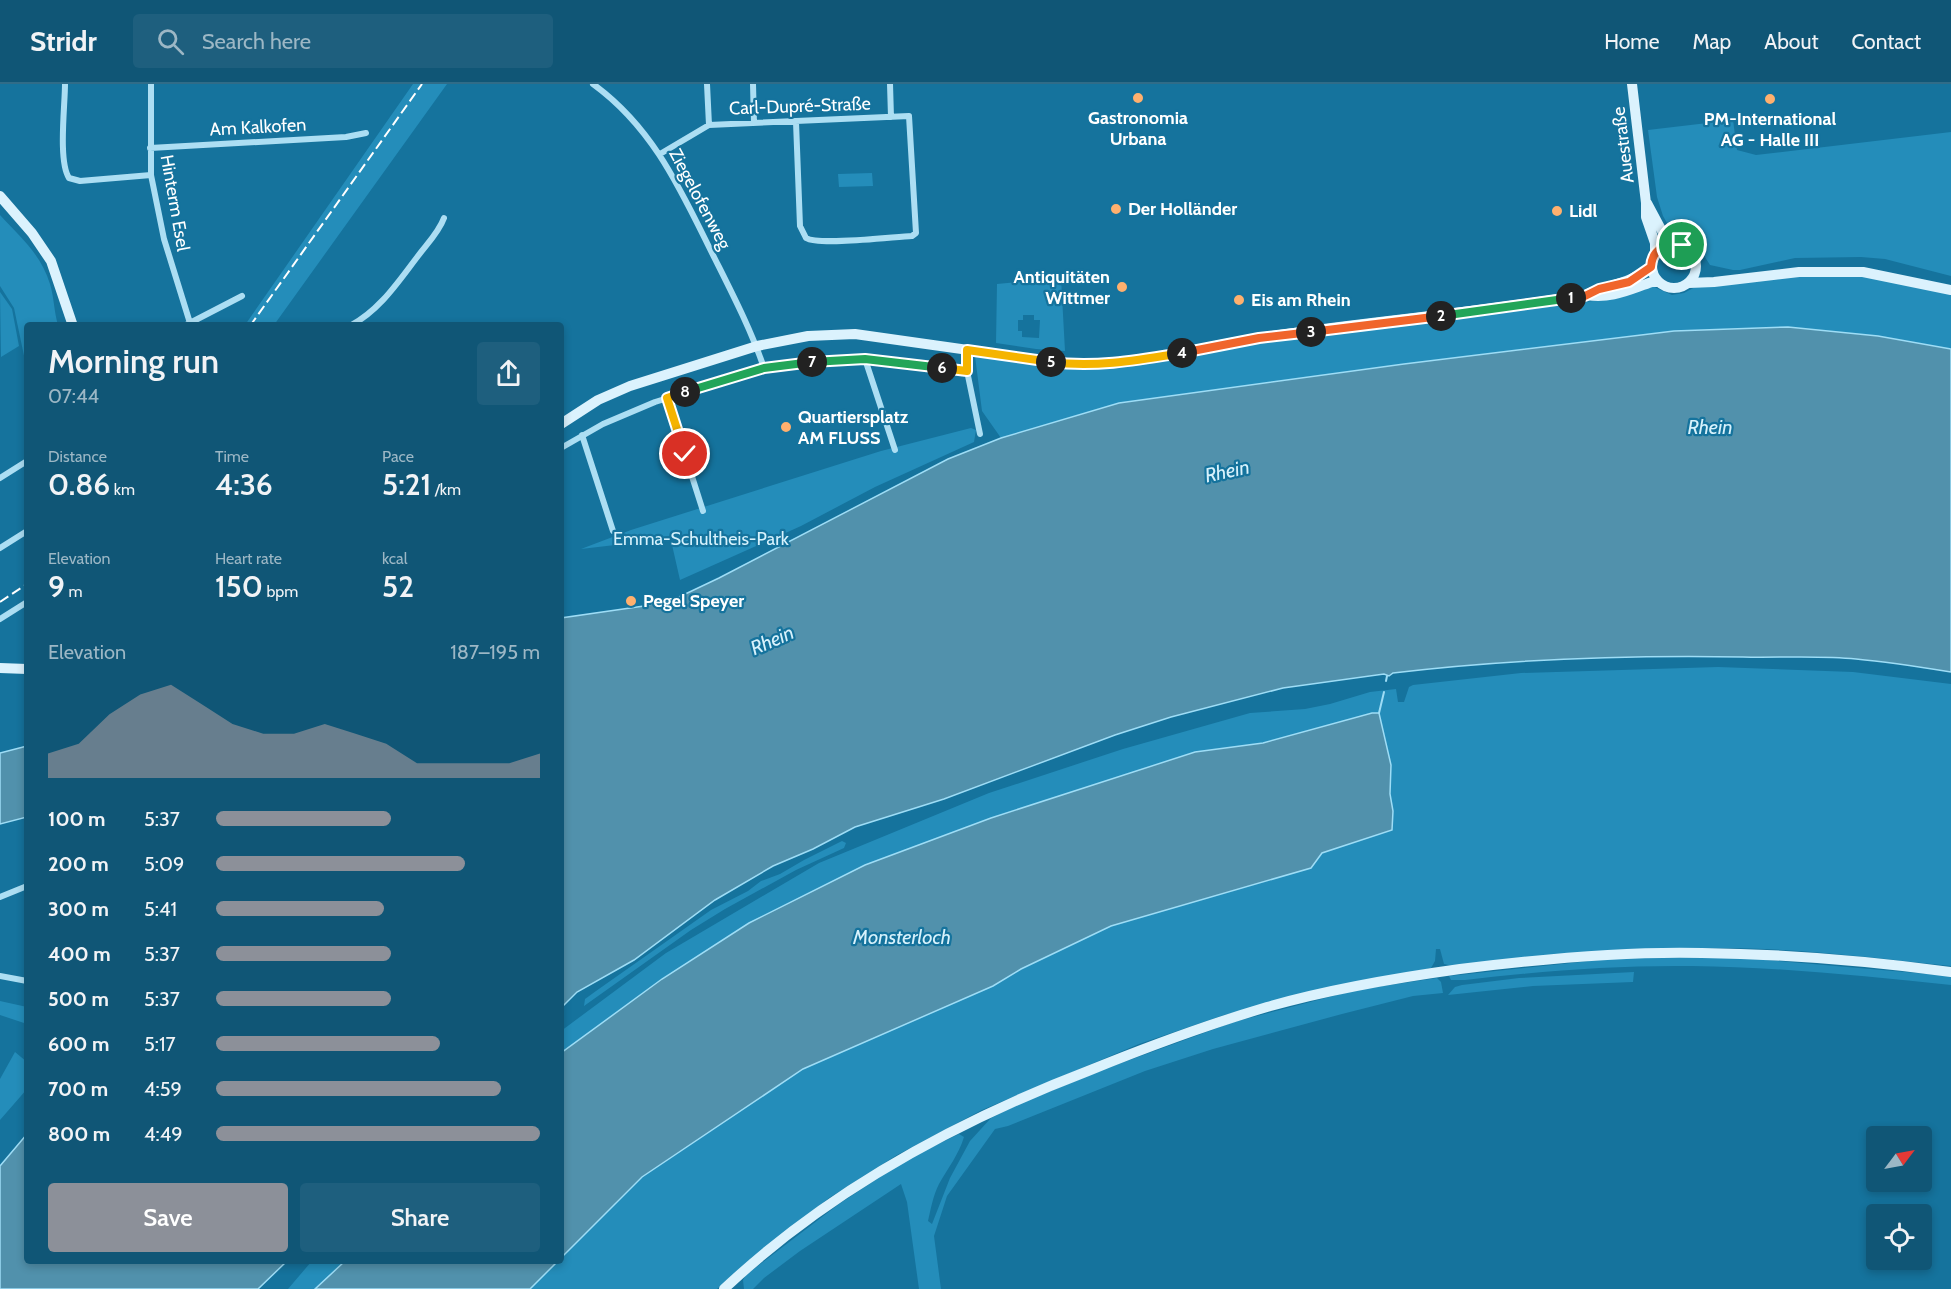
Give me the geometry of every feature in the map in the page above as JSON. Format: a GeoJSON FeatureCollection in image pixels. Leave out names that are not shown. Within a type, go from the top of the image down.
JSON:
{"type":"FeatureCollection","features":[{"type":"Feature","properties":{"kind":"street"},"geometry":{"type":"LineString","coordinates":[[65,84],[63,154],[64,166],[69,178],[88,180],[151,175]]}},
{"type":"Feature","properties":{"kind":"street","name":"Hinterm Esel"},"geometry":{"type":"LineString","coordinates":[[151,84],[151,175],[168,255],[186,322]]}},
{"type":"Feature","properties":{"kind":"street","name":"Ziegelofenweg"},"geometry":{"type":"LineString","coordinates":[[593,84],[636,124],[660,154],[747,321],[764,368]]}},
{"type":"Feature","properties":{"kind":"street","name":"Carl-Dupré-Straße"},"geometry":{"type":"LineString","coordinates":[[707,84],[709,125]]}},
{"type":"Feature","properties":{"kind":"street"},"geometry":{"type":"LineString","coordinates":[[753,84],[754,123]]}},
{"type":"Feature","properties":{"kind":"street"},"geometry":{"type":"LineString","coordinates":[[796,122],[800,226],[806,238],[812,241],[837,241],[912,236],[916,233],[909,116],[891,117],[890,84]]}},
{"type":"Feature","properties":{"kind":"street","name":"Auestraße"},"geometry":{"type":"LineString","coordinates":[[1632,84],[1646,218],[1655,243],[1655,254]]}},
{"type":"Feature","properties":{"kind":"street","name":"Carl-Dupré-Straße"},"geometry":{"type":"LineString","coordinates":[[660,154],[709,125],[891,117]]}},
{"type":"Feature","properties":{"kind":"street","name":"Am Kalkofen"},"geometry":{"type":"LineString","coordinates":[[150,148],[346,138],[366,133]]}},
{"type":"Feature","properties":{"kind":"street"},"geometry":{"type":"LineString","coordinates":[[0,196],[32,233],[51,261],[73,322]]}},
{"type":"Feature","properties":{"kind":"street","name":"Auestraße"},"geometry":{"type":"LineString","coordinates":[[1646,203],[1663,233],[1675,244]]}},
{"type":"Feature","properties":{"kind":"street"},"geometry":{"type":"LineString","coordinates":[[355,322],[381,303],[395,287],[438,230],[444,218]]}},
{"type":"Feature","properties":{"kind":"street"},"geometry":{"type":"LineString","coordinates":[[1689,283],[1696,267],[1691,253],[1682,245],[1666,245],[1655,254],[1651,267],[1652,274],[1666,288],[1676,289],[1689,283],[1799,272],[1863,272],[1951,290]]}},
{"type":"Feature","properties":{"kind":"street"},"geometry":{"type":"LineString","coordinates":[[1585,296],[1599,289],[1629,282],[1651,267]]}},
{"type":"Feature","properties":{"kind":"street"},"geometry":{"type":"LineString","coordinates":[[1696,267],[1707,274],[1731,280]]}},
{"type":"Feature","properties":{"kind":"street"},"geometry":{"type":"LineString","coordinates":[[564,422],[598,400],[630,386],[757,346],[808,336],[855,334],[1060,363],[1106,363],[1174,354],[1259,338],[1585,296],[1601,298],[1658,282]]}},
{"type":"Feature","properties":{"kind":"street","name":"Hinterm Esel"},"geometry":{"type":"LineString","coordinates":[[191,322],[242,296]]}},
{"type":"Feature","properties":{"kind":"street"},"geometry":{"type":"LineString","coordinates":[[967,350],[967,371],[980,434]]}},
{"type":"Feature","properties":{"kind":"street"},"geometry":{"type":"LineString","coordinates":[[564,446],[639,408],[764,368],[804,362],[865,359],[967,371]]}},
{"type":"Feature","properties":{"kind":"street"},"geometry":{"type":"LineString","coordinates":[[865,359],[895,450]]}},
{"type":"Feature","properties":{"kind":"street"},"geometry":{"type":"LineString","coordinates":[[667,398],[703,510]]}},
{"type":"Feature","properties":{"kind":"street"},"geometry":{"type":"LineString","coordinates":[[582,435],[613,531]]}},
{"type":"Feature","properties":{"kind":"street"},"geometry":{"type":"LineString","coordinates":[[0,478],[24,463]]}},
{"type":"Feature","properties":{"kind":"street"},"geometry":{"type":"LineString","coordinates":[[0,548],[24,533]]}},
{"type":"Feature","properties":{"kind":"street"},"geometry":{"type":"LineString","coordinates":[[0,619],[24,604]]}},
{"type":"Feature","properties":{"kind":"street"},"geometry":{"type":"LineString","coordinates":[[0,668],[24,669]]}},
{"type":"Feature","properties":{"kind":"street"},"geometry":{"type":"LineString","coordinates":[[0,897],[24,887]]}},
{"type":"Feature","properties":{"kind":"street"},"geometry":{"type":"LineString","coordinates":[[724,1289],[787,1235],[836,1200],[898,1161],[984,1114],[1055,1083],[1179,1035],[1269,1007],[1349,988],[1442,972],[1542,960],[1644,953],[1703,952],[1816,957],[1951,972]]}},
{"type":"Feature","properties":{"kind":"street"},"geometry":{"type":"LineString","coordinates":[[0,976],[24,980]]}},
{"type":"Feature","properties":{"kind":"green space"},"geometry":{"type":"Polygon","coordinates":[[[413,84],[447,84],[276,322],[247,322],[413,84]]]}},
{"type":"Feature","properties":{"kind":"green space"},"geometry":{"type":"Polygon","coordinates":[[[1733,120],[1737,150],[1756,155],[1951,132],[1951,276],[1885,259],[1861,257],[1795,258],[1740,270],[1710,265],[1695,241],[1671,230],[1663,216],[1657,197],[1648,130],[1733,120]]]}},
{"type":"Feature","properties":{"kind":"green space"},"geometry":{"type":"Polygon","coordinates":[[[872,173],[873,186],[839,187],[838,174],[872,173]]]}},
{"type":"Feature","properties":{"kind":"green space"},"geometry":{"type":"Polygon","coordinates":[[[0,215],[29,246],[46,273],[57,322],[24,322],[24,356],[14,308],[0,286],[0,215]]]}},
{"type":"Feature","properties":{"kind":"green space"},"geometry":{"type":"Polygon","coordinates":[[[1860,275],[1951,294],[1951,349],[1878,336],[1788,327],[1674,331],[1404,364],[1119,403],[1001,438],[982,411],[975,356],[1059,368],[1109,368],[1261,343],[1601,300],[1652,286],[1672,295],[1684,293],[1697,286],[1782,276],[1860,275]]]}},
{"type":"Feature","properties":{"kind":"green space"},"geometry":{"type":"Polygon","coordinates":[[[1061,278],[1065,351],[996,343],[997,284],[1061,278]],[[1023,315],[1023,320],[1018,320],[1018,331],[1022,331],[1022,337],[1039,338],[1040,320],[1034,320],[1034,315],[1023,315]]]}},
{"type":"Feature","properties":{"kind":"green space"},"geometry":{"type":"Polygon","coordinates":[[[0,292],[12,309],[19,346],[1,357],[0,292]]]}},
{"type":"Feature","properties":{"kind":"green space","name":"Emma-Schultheis-Park"},"geometry":{"type":"Polygon","coordinates":[[[971,428],[976,430],[974,442],[875,487],[801,526],[680,580],[670,536],[581,549],[631,530],[881,451],[971,428]]]}},
{"type":"Feature","properties":{"kind":"green space"},"geometry":{"type":"Polygon","coordinates":[[[1718,667],[1853,672],[1951,684],[1951,966],[1749,948],[1687,948],[1453,966],[1444,964],[1440,949],[1436,949],[1435,961],[1431,968],[1224,1015],[1139,1044],[982,1110],[897,1155],[829,1198],[749,1260],[717,1289],[530,1289],[555,1264],[564,1264],[564,1255],[642,1177],[803,1069],[993,986],[1021,969],[1111,926],[1311,868],[1322,853],[1392,830],[1391,765],[1379,714],[1372,713],[1263,743],[1195,752],[991,818],[865,865],[749,923],[662,979],[564,1051],[564,1029],[666,953],[819,863],[989,793],[1123,749],[1250,713],[1305,709],[1370,692],[1396,689],[1398,702],[1404,702],[1409,687],[1413,685],[1521,673],[1718,667]]]}},
{"type":"Feature","properties":{"kind":"green space"},"geometry":{"type":"Polygon","coordinates":[[[842,841],[846,843],[844,848],[796,870],[725,909],[691,930],[584,1006],[585,999],[711,910],[748,891],[761,881],[780,874],[842,841]]]}},
{"type":"Feature","properties":{"kind":"green space"},"geometry":{"type":"Polygon","coordinates":[[[1627,957],[1744,958],[1951,976],[1951,985],[1789,970],[1692,966],[1578,969],[1465,980],[1451,980],[1449,976],[1627,957]]]}},
{"type":"Feature","properties":{"kind":"green space"},"geometry":{"type":"Polygon","coordinates":[[[1634,972],[1633,982],[1533,986],[1448,995],[1455,987],[1462,985],[1519,978],[1634,972]]]}},
{"type":"Feature","properties":{"kind":"green space"},"geometry":{"type":"Polygon","coordinates":[[[1437,978],[1441,982],[1443,993],[1413,996],[1213,1049],[1145,1071],[1008,1126],[995,1129],[947,1196],[934,1236],[941,1289],[919,1289],[907,1202],[901,1184],[800,1251],[753,1289],[744,1289],[743,1280],[746,1275],[839,1204],[909,1158],[959,1134],[964,1137],[939,1184],[928,1221],[932,1224],[950,1178],[970,1141],[991,1118],[1021,1103],[1105,1069],[1234,1022],[1356,990],[1437,978]]]}},
{"type":"Feature","properties":{"kind":"green space"},"geometry":{"type":"Polygon","coordinates":[[[0,1001],[24,1006],[24,1023],[0,1015],[0,1001]]]}},
{"type":"Feature","properties":{"kind":"green space"},"geometry":{"type":"Polygon","coordinates":[[[15,1052],[24,1060],[24,1092],[0,1120],[0,1079],[15,1052]]]}},
{"type":"Feature","properties":{"kind":"green space"},"geometry":{"type":"Polygon","coordinates":[[[309,1264],[342,1264],[315,1289],[288,1289],[309,1264]]]}},
{"type":"Feature","properties":{"kind":"water","name":"Rhein"},"geometry":{"type":"Polygon","coordinates":[[[1788,327],[1878,336],[1951,349],[1951,672],[1828,657],[1611,657],[1437,668],[1283,688],[1171,717],[1115,735],[944,799],[855,827],[813,849],[773,866],[715,900],[634,960],[577,992],[564,1005],[564,618],[644,606],[679,597],[948,459],[1001,438],[1119,403],[1404,364],[1674,331],[1788,327]]]}},
{"type":"Feature","properties":{"kind":"water","name":"Monsterloch"},"geometry":{"type":"Polygon","coordinates":[[[1379,713],[1391,765],[1392,830],[1322,853],[1311,868],[1111,926],[1021,969],[993,986],[803,1069],[642,1177],[564,1255],[564,1051],[662,979],[749,923],[865,865],[991,818],[1195,752],[1263,743],[1379,713]]]}},
{"type":"Feature","properties":{"kind":"water"},"geometry":{"type":"Polygon","coordinates":[[[24,747],[24,818],[0,824],[0,753],[24,747]]]}},
{"type":"Feature","properties":{"kind":"water"},"geometry":{"type":"Polygon","coordinates":[[[24,1138],[24,1264],[284,1264],[258,1289],[0,1289],[0,1166],[24,1138]]]}},
{"type":"Feature","properties":{"kind":"water"},"geometry":{"type":"Polygon","coordinates":[[[342,1264],[555,1264],[530,1289],[315,1289],[342,1264]]]}},
{"type":"Feature","properties":{"kind":"waterway"},"geometry":{"type":"LineString","coordinates":[[1386,681],[1387,676]]}},
{"type":"Feature","properties":{"kind":"waterway"},"geometry":{"type":"LineString","coordinates":[[1379,713],[1384,692]]}},
{"type":"Feature","properties":{"kind":"railway"},"geometry":{"type":"LineString","coordinates":[[253,322],[422,84]]}},
{"type":"Feature","properties":{"kind":"railway"},"geometry":{"type":"LineString","coordinates":[[0,602],[24,586]]}},
{"type":"Feature","properties":{"kind":"place","name":"Gastronomia Urbana"},"geometry":{"type":"Point","coordinates":[1138,98]}},
{"type":"Feature","properties":{"kind":"place","name":"PM-International AG - Halle III"},"geometry":{"type":"Point","coordinates":[1770,99]}},
{"type":"Feature","properties":{"kind":"place","name":"Der Holländer"},"geometry":{"type":"Point","coordinates":[1116,209]}},
{"type":"Feature","properties":{"kind":"place","name":"Lidl"},"geometry":{"type":"Point","coordinates":[1557,211]}},
{"type":"Feature","properties":{"kind":"place","name":"Antiquitäten Wittmer"},"geometry":{"type":"Point","coordinates":[1122,287]}},
{"type":"Feature","properties":{"kind":"place","name":"Eis am Rhein"},"geometry":{"type":"Point","coordinates":[1239,300]}},
{"type":"Feature","properties":{"kind":"place","name":"Quartiersplatz AM FLUSS"},"geometry":{"type":"Point","coordinates":[786,427]}},
{"type":"Feature","properties":{"kind":"place","name":"Pegel Speyer"},"geometry":{"type":"Point","coordinates":[631,601]}},
{"type":"Feature","properties":{"kind":"route"},"geometry":{"type":"LineString","coordinates":[[685,454],[667,398],[781,364],[865,359],[967,371],[967,350],[1060,363],[1106,363],[1174,354],[1259,338],[1585,296],[1599,289],[1629,282],[1651,267],[1653,257],[1659,249],[1666,245],[1682,245]]}}]}
